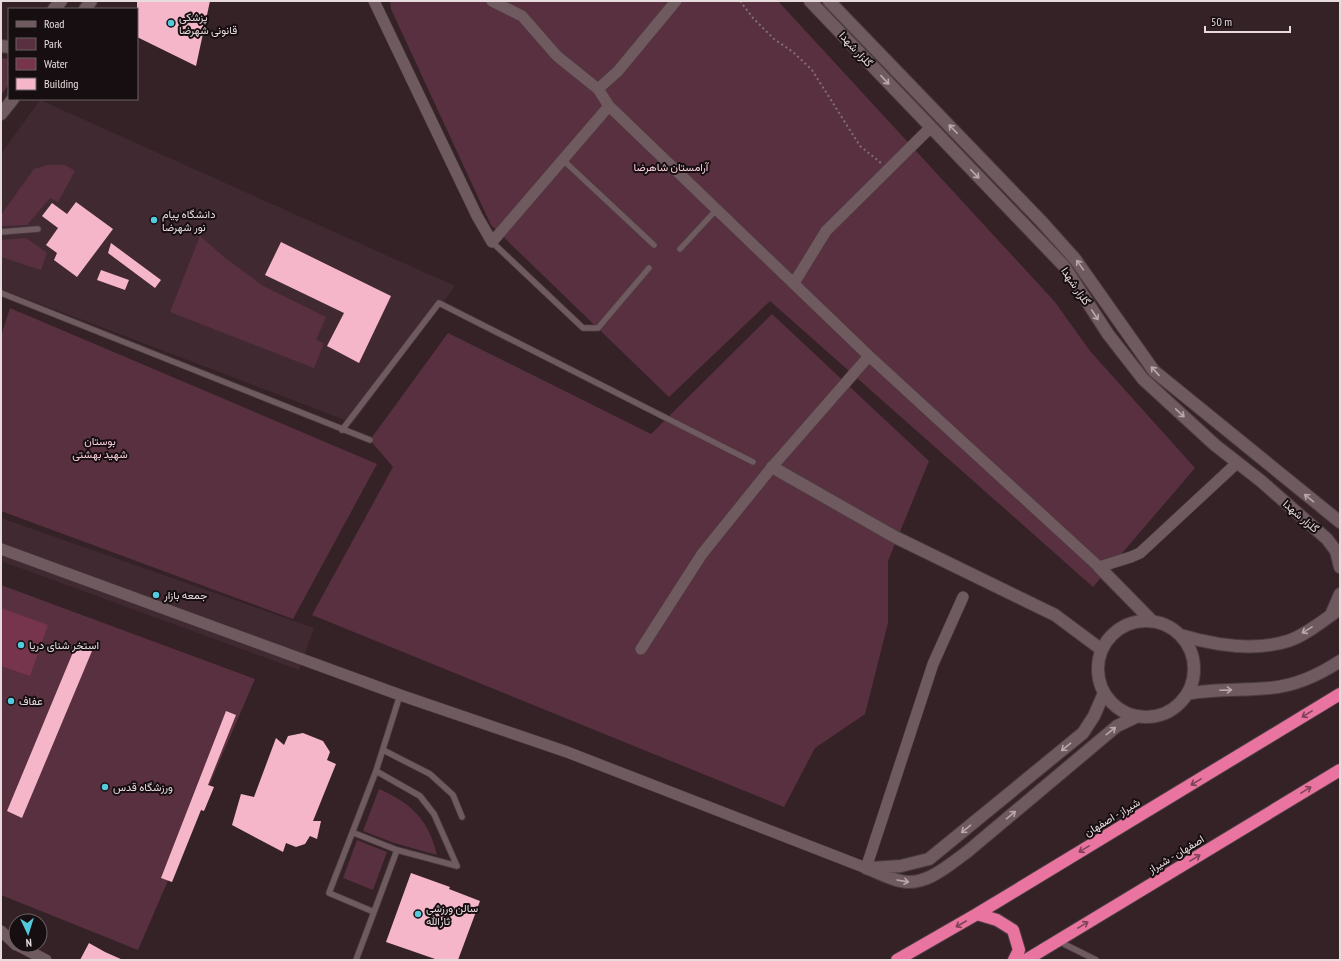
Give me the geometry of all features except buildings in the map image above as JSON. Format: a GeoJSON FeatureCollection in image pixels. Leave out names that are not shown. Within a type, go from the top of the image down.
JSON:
{"type":"FeatureCollection","features":[{"type":"Feature","properties":{"kind":"highway","name":"شیراز - اصفهان"},"geometry":{"type":"LineString","coordinates":[[897,960],[977,914],[1340,694]]}},
{"type":"Feature","properties":{"kind":"highway","name":"اصفهان - شیراز"},"geometry":{"type":"LineString","coordinates":[[1026,960],[1340,770]]}},
{"type":"Feature","properties":{"kind":"highway"},"geometry":{"type":"LineString","coordinates":[[977,914],[997,920],[1013,930],[1019,950],[1014,960]]}},
{"type":"Feature","properties":{"kind":"street"},"geometry":{"type":"LineString","coordinates":[[374,1],[477,216],[492,242],[609,106]]}},
{"type":"Feature","properties":{"kind":"street"},"geometry":{"type":"LineString","coordinates":[[492,1],[522,16],[558,56],[598,89],[609,106],[869,356],[1098,566],[1152,621]]}},
{"type":"Feature","properties":{"kind":"street"},"geometry":{"type":"LineString","coordinates":[[598,89],[618,71],[676,1]]}},
{"type":"Feature","properties":{"kind":"street","name":"گلزار شهدا"},"geometry":{"type":"LineString","coordinates":[[810,1],[930,128],[1064,266],[1108,334],[1143,379],[1237,463],[1262,481],[1327,539],[1336,551],[1340,568]]}},
{"type":"Feature","properties":{"kind":"street","name":"گلزار شهدا"},"geometry":{"type":"LineString","coordinates":[[829,1],[1041,221],[1075,259],[1154,371],[1340,522]]}},
{"type":"Feature","properties":{"kind":"street"},"geometry":{"type":"LineString","coordinates":[[1,114],[12,100]]}},
{"type":"Feature","properties":{"kind":"street"},"geometry":{"type":"LineString","coordinates":[[794,283],[826,231],[930,128]]}},
{"type":"Feature","properties":{"kind":"street"},"geometry":{"type":"LineString","coordinates":[[1029,230],[1041,221]]}},
{"type":"Feature","properties":{"kind":"street"},"geometry":{"type":"LineString","coordinates":[[641,650],[702,554],[772,467],[869,356]]}},
{"type":"Feature","properties":{"kind":"street"},"geometry":{"type":"LineString","coordinates":[[1098,566],[1116,562],[1140,552],[1237,463]]}},
{"type":"Feature","properties":{"kind":"street"},"geometry":{"type":"LineString","coordinates":[[772,467],[895,537],[1056,615],[1102,650]]}},
{"type":"Feature","properties":{"kind":"street"},"geometry":{"type":"LineString","coordinates":[[1,549],[400,695],[567,752],[901,881],[912,882],[943,870],[967,852],[1112,730],[1138,716]]}},
{"type":"Feature","properties":{"kind":"street"},"geometry":{"type":"LineString","coordinates":[[1180,635],[1190,649],[1194,663],[1194,677],[1182,702],[1166,713],[1147,717],[1138,716],[1120,709],[1104,693],[1098,669],[1102,650],[1106,642],[1119,629],[1136,622],[1152,621],[1163,624],[1180,635],[1220,644],[1244,647],[1270,645],[1289,641],[1336,612],[1340,594]]}},
{"type":"Feature","properties":{"kind":"street"},"geometry":{"type":"LineString","coordinates":[[866,868],[933,664],[963,597]]}},
{"type":"Feature","properties":{"kind":"street"},"geometry":{"type":"LineString","coordinates":[[1187,694],[1202,691],[1271,688],[1295,684],[1328,669],[1340,661]]}},
{"type":"Feature","properties":{"kind":"street"},"geometry":{"type":"LineString","coordinates":[[866,868],[901,866],[929,859],[1083,733],[1094,716],[1104,693]]}},
{"type":"Feature","properties":{"kind":"street"},"geometry":{"type":"LineString","coordinates":[[32,953],[46,960]]}},
{"type":"Feature","properties":{"kind":"lane"},"geometry":{"type":"LineString","coordinates":[[562,160],[654,245]]}},
{"type":"Feature","properties":{"kind":"lane"},"geometry":{"type":"LineString","coordinates":[[680,249],[716,209]]}},
{"type":"Feature","properties":{"kind":"lane"},"geometry":{"type":"LineString","coordinates":[[1,232],[38,228]]}},
{"type":"Feature","properties":{"kind":"lane"},"geometry":{"type":"LineString","coordinates":[[492,242],[583,328],[598,328],[649,268]]}},
{"type":"Feature","properties":{"kind":"lane"},"geometry":{"type":"LineString","coordinates":[[1,292],[370,440]]}},
{"type":"Feature","properties":{"kind":"lane"},"geometry":{"type":"LineString","coordinates":[[342,430],[439,303],[753,462]]}},
{"type":"Feature","properties":{"kind":"lane"},"geometry":{"type":"LineString","coordinates":[[374,912],[329,893],[354,833],[383,750],[400,695]]}},
{"type":"Feature","properties":{"kind":"lane"},"geometry":{"type":"LineString","coordinates":[[383,750],[430,774],[453,795],[462,817]]}},
{"type":"Feature","properties":{"kind":"lane"},"geometry":{"type":"LineString","coordinates":[[354,833],[397,850],[457,866],[434,814],[420,796],[376,771]]}},
{"type":"Feature","properties":{"kind":"lane"},"geometry":{"type":"LineString","coordinates":[[356,960],[397,850]]}},
{"type":"Feature","properties":{"kind":"lane"},"geometry":{"type":"LineString","coordinates":[[1057,941],[1096,960]]}},
{"type":"Feature","properties":{"kind":"path"},"geometry":{"type":"LineString","coordinates":[[740,1],[753,18],[774,39],[793,52],[812,70],[860,146],[888,169]]}},
{"type":"Feature","properties":{"kind":"shaded area","name":"دانشگاه پیام نور شهرضا"},"geometry":{"type":"Polygon","coordinates":[[[40,100],[455,286],[353,423],[1,289],[1,154],[40,100]]]}},
{"type":"Feature","properties":{"kind":"shaded area","name":"جمعه بازار"},"geometry":{"type":"Polygon","coordinates":[[[1,518],[314,628],[299,670],[1,561],[1,518]]]}},
{"type":"Feature","properties":{"kind":"green space","name":"آرامستان شاهرضا"},"geometry":{"type":"Polygon","coordinates":[[[390,1],[778,1],[1055,302],[1090,351],[1195,468],[1093,587],[770,301],[669,397],[491,225],[391,9],[390,1]]]}},
{"type":"Feature","properties":{"kind":"green space"},"geometry":{"type":"Polygon","coordinates":[[[1,58],[8,59],[8,85],[1,95],[1,58]]]}},
{"type":"Feature","properties":{"kind":"green space"},"geometry":{"type":"Polygon","coordinates":[[[48,165],[65,165],[75,171],[58,202],[50,198],[27,225],[1,226],[1,215],[34,169],[48,165]]]}},
{"type":"Feature","properties":{"kind":"green space"},"geometry":{"type":"Polygon","coordinates":[[[200,236],[224,257],[263,286],[326,317],[316,340],[324,343],[314,368],[170,312],[200,236]]]}},
{"type":"Feature","properties":{"kind":"green space"},"geometry":{"type":"Polygon","coordinates":[[[26,238],[47,253],[41,270],[1,257],[1,240],[26,238]]]}},
{"type":"Feature","properties":{"kind":"green space","name":"بوستان شهید بهشتی"},"geometry":{"type":"Polygon","coordinates":[[[10,308],[377,464],[293,619],[1,511],[1,336],[10,308]]]}},
{"type":"Feature","properties":{"kind":"green space"},"geometry":{"type":"Polygon","coordinates":[[[772,314],[929,461],[888,561],[888,623],[865,714],[815,748],[784,807],[312,615],[393,467],[370,440],[448,333],[651,434],[772,314]]]}},
{"type":"Feature","properties":{"kind":"green space","name":"ورزشگاه قدس"},"geometry":{"type":"Polygon","coordinates":[[[1,585],[255,679],[138,950],[1,895],[1,585]]]}},
{"type":"Feature","properties":{"kind":"green space"},"geometry":{"type":"Polygon","coordinates":[[[379,789],[401,800],[417,814],[429,832],[437,855],[394,843],[363,831],[379,789]]]}},
{"type":"Feature","properties":{"kind":"green space"},"geometry":{"type":"Polygon","coordinates":[[[357,840],[387,852],[373,890],[343,878],[357,840]]]}},
{"type":"Feature","properties":{"kind":"water","name":"استخر شنای دریا"},"geometry":{"type":"Polygon","coordinates":[[[1,608],[48,625],[30,676],[1,666],[1,608]]]}},
{"type":"Feature","properties":{"kind":"place","name":"پزشکی قانونی شهرضا"},"geometry":{"type":"Point","coordinates":[171,23]}},
{"type":"Feature","properties":{"kind":"place","name":"دانشگاه پیام نور شهرضا"},"geometry":{"type":"Point","coordinates":[154,220]}},
{"type":"Feature","properties":{"kind":"place","name":"جمعه بازار"},"geometry":{"type":"Point","coordinates":[156,595]}},
{"type":"Feature","properties":{"kind":"place","name":"استخر شنای دریا"},"geometry":{"type":"Point","coordinates":[21,645]}},
{"type":"Feature","properties":{"kind":"place","name":"عفاف"},"geometry":{"type":"Point","coordinates":[11,701]}},
{"type":"Feature","properties":{"kind":"place","name":"ورزشگاه قدس"},"geometry":{"type":"Point","coordinates":[105,787]}},
{"type":"Feature","properties":{"kind":"place","name":"سالن ورزشی ثارالله"},"geometry":{"type":"Point","coordinates":[418,914]}}]}
